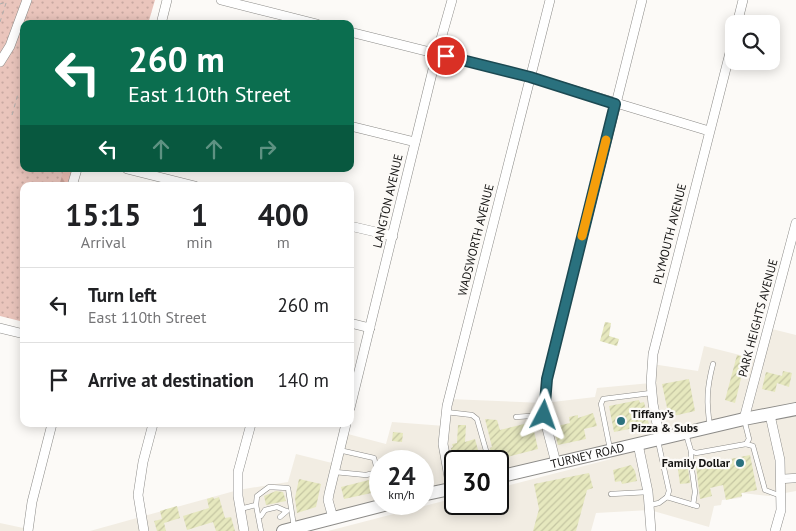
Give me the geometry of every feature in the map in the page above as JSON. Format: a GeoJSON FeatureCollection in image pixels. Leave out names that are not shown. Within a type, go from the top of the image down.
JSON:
{"type":"FeatureCollection","features":[{"type":"Feature","properties":{"kind":"main road","name":"TURNEY ROAD"},"geometry":{"type":"LineString","coordinates":[[509,474],[744,419],[796,409]]}},
{"type":"Feature","properties":{"kind":"main road"},"geometry":{"type":"LineString","coordinates":[[288,529],[369,508]]}},
{"type":"Feature","properties":{"kind":"street"},"geometry":{"type":"LineString","coordinates":[[0,62],[10,46],[27,0]]}},
{"type":"Feature","properties":{"kind":"street"},"geometry":{"type":"LineString","coordinates":[[162,20],[168,0]]}},
{"type":"Feature","properties":{"kind":"street"},"geometry":{"type":"LineString","coordinates":[[221,0],[301,20]]}},
{"type":"Feature","properties":{"kind":"street","name":"LANGTON AVENUE"},"geometry":{"type":"LineString","coordinates":[[354,392],[437,53],[452,0]]}},
{"type":"Feature","properties":{"kind":"street","name":"WADSWORTH AVENUE"},"geometry":{"type":"LineString","coordinates":[[444,450],[443,444],[446,412],[550,0]]}},
{"type":"Feature","properties":{"kind":"street"},"geometry":{"type":"LineString","coordinates":[[556,463],[544,415],[547,379],[642,0]]}},
{"type":"Feature","properties":{"kind":"street"},"geometry":{"type":"LineString","coordinates":[[739,15],[743,0]]}},
{"type":"Feature","properties":{"kind":"street"},"geometry":{"type":"LineString","coordinates":[[354,33],[530,77],[615,104],[709,130]]}},
{"type":"Feature","properties":{"kind":"street","name":"PLYMOUTH AVENUE"},"geometry":{"type":"LineString","coordinates":[[659,439],[651,383],[653,354],[725,70]]}},
{"type":"Feature","properties":{"kind":"street"},"geometry":{"type":"LineString","coordinates":[[354,127],[415,142]]}},
{"type":"Feature","properties":{"kind":"street"},"geometry":{"type":"LineString","coordinates":[[139,172],[180,182]]}},
{"type":"Feature","properties":{"kind":"street","name":"PARK HEIGHTS AVENUE"},"geometry":{"type":"LineString","coordinates":[[744,419],[796,223]]}},
{"type":"Feature","properties":{"kind":"street"},"geometry":{"type":"LineString","coordinates":[[354,227],[393,236]]}},
{"type":"Feature","properties":{"kind":"street"},"geometry":{"type":"LineString","coordinates":[[354,324],[370,328]]}},
{"type":"Feature","properties":{"kind":"street"},"geometry":{"type":"LineString","coordinates":[[0,328],[20,333]]}},
{"type":"Feature","properties":{"kind":"street"},"geometry":{"type":"LineString","coordinates":[[770,415],[780,460],[781,479],[781,510],[776,531]]}},
{"type":"Feature","properties":{"kind":"street"},"geometry":{"type":"LineString","coordinates":[[28,531],[32,502],[51,427]]}},
{"type":"Feature","properties":{"kind":"street"},"geometry":{"type":"LineString","coordinates":[[144,531],[138,495],[151,427]]}},
{"type":"Feature","properties":{"kind":"street"},"geometry":{"type":"LineString","coordinates":[[244,531],[238,496],[238,472],[250,427]]}},
{"type":"Feature","properties":{"kind":"street"},"geometry":{"type":"LineString","coordinates":[[333,518],[328,500],[345,427]]}},
{"type":"Feature","properties":{"kind":"street"},"geometry":{"type":"LineString","coordinates":[[638,444],[650,505],[651,531]]}},
{"type":"Feature","properties":{"kind":"lane"},"geometry":{"type":"LineString","coordinates":[[710,427],[706,403],[707,386],[713,364]]}},
{"type":"Feature","properties":{"kind":"lane"},"geometry":{"type":"LineString","coordinates":[[610,450],[601,404],[603,399],[652,393]]}},
{"type":"Feature","properties":{"kind":"lane"},"geometry":{"type":"LineString","coordinates":[[446,412],[472,415],[477,419],[486,450]]}},
{"type":"Feature","properties":{"kind":"lane"},"geometry":{"type":"LineString","coordinates":[[516,417],[544,415]]}},
{"type":"Feature","properties":{"kind":"lane"},"geometry":{"type":"LineString","coordinates":[[744,419],[749,439],[746,444]]}},
{"type":"Feature","properties":{"kind":"lane"},"geometry":{"type":"LineString","coordinates":[[667,497],[695,506],[691,451],[686,433]]}},
{"type":"Feature","properties":{"kind":"lane"},"geometry":{"type":"LineString","coordinates":[[650,505],[659,503],[667,497],[669,491],[659,439]]}},
{"type":"Feature","properties":{"kind":"lane"},"geometry":{"type":"LineString","coordinates":[[691,451],[696,453],[746,444],[753,446],[765,490],[781,496]]}},
{"type":"Feature","properties":{"kind":"lane"},"geometry":{"type":"LineString","coordinates":[[340,450],[369,457]]}},
{"type":"Feature","properties":{"kind":"lane"},"geometry":{"type":"LineString","coordinates":[[334,472],[363,475],[369,474]]}},
{"type":"Feature","properties":{"kind":"lane"},"geometry":{"type":"LineString","coordinates":[[781,479],[796,476]]}},
{"type":"Feature","properties":{"kind":"lane"},"geometry":{"type":"LineString","coordinates":[[781,479],[796,480]]}},
{"type":"Feature","properties":{"kind":"lane"},"geometry":{"type":"LineString","coordinates":[[262,517],[256,505],[257,496],[269,487],[288,488],[288,529]]}},
{"type":"Feature","properties":{"kind":"lane"},"geometry":{"type":"LineString","coordinates":[[611,494],[648,492]]}},
{"type":"Feature","properties":{"kind":"lane"},"geometry":{"type":"LineString","coordinates":[[240,509],[256,505]]}},
{"type":"Feature","properties":{"kind":"lane"},"geometry":{"type":"LineString","coordinates":[[261,531],[262,517],[265,510],[277,507],[288,510]]}},
{"type":"Feature","properties":{"kind":"lane"},"geometry":{"type":"LineString","coordinates":[[280,517],[288,510]]}},
{"type":"Feature","properties":{"kind":"path"},"geometry":{"type":"LineString","coordinates":[[0,4],[7,1]]}},
{"type":"Feature","properties":{"kind":"path"},"geometry":{"type":"LineString","coordinates":[[0,22],[7,1]]}},
{"type":"Feature","properties":{"kind":"path"},"geometry":{"type":"LineString","coordinates":[[12,115],[18,94]]}},
{"type":"Feature","properties":{"kind":"shaded area"},"geometry":{"type":"Polygon","coordinates":[[[0,0],[155,0],[149,20],[20,20],[20,172],[63,172],[60,182],[20,182],[20,321],[0,316],[0,0]]]}},
{"type":"Feature","properties":{"kind":"shaded area"},"geometry":{"type":"Polygon","coordinates":[[[768,328],[796,335],[796,491],[769,496],[742,493],[740,498],[722,500],[721,505],[714,506],[709,527],[650,510],[596,513],[591,531],[328,531],[390,515],[434,515],[434,503],[444,501],[444,515],[509,515],[509,485],[611,459],[614,450],[509,474],[509,450],[444,450],[444,490],[434,493],[434,450],[369,450],[369,507],[283,531],[90,531],[238,490],[288,482],[296,454],[336,464],[344,433],[386,444],[392,422],[445,426],[449,399],[544,403],[595,397],[597,388],[651,383],[652,364],[698,371],[704,346],[760,360],[768,328]]]}},
{"type":"Feature","properties":{"kind":"shaded area"},"geometry":{"type":"Polygon","coordinates":[[[0,523],[28,529],[28,531],[0,531],[0,523]]]}},
{"type":"Feature","properties":{"kind":"green space"},"geometry":{"type":"Polygon","coordinates":[[[41,172],[76,172],[73,182],[38,182],[41,172]]]}},
{"type":"Feature","properties":{"kind":"building"},"geometry":{"type":"Polygon","coordinates":[[[605,322],[611,323],[609,336],[619,339],[617,346],[600,341],[605,322]]]}},
{"type":"Feature","properties":{"kind":"building"},"geometry":{"type":"Polygon","coordinates":[[[737,355],[746,358],[735,403],[725,400],[737,355]]]}},
{"type":"Feature","properties":{"kind":"building"},"geometry":{"type":"Polygon","coordinates":[[[783,371],[792,373],[789,387],[777,383],[775,392],[762,389],[766,372],[782,376],[783,371]]]}},
{"type":"Feature","properties":{"kind":"building"},"geometry":{"type":"Polygon","coordinates":[[[689,379],[695,411],[669,417],[662,384],[689,379]]]}},
{"type":"Feature","properties":{"kind":"building"},"geometry":{"type":"Polygon","coordinates":[[[639,400],[640,403],[644,402],[649,425],[614,432],[609,406],[639,400]]]}},
{"type":"Feature","properties":{"kind":"building"},"geometry":{"type":"Polygon","coordinates":[[[593,413],[597,426],[584,429],[586,439],[558,445],[553,427],[570,423],[569,417],[578,415],[578,418],[593,413]]]}},
{"type":"Feature","properties":{"kind":"building"},"geometry":{"type":"Polygon","coordinates":[[[485,419],[497,420],[500,430],[532,422],[538,449],[509,456],[509,450],[490,450],[492,447],[485,419]]]}},
{"type":"Feature","properties":{"kind":"building"},"geometry":{"type":"Polygon","coordinates":[[[458,425],[466,425],[465,442],[475,439],[478,450],[451,450],[452,444],[457,443],[458,425]]]}},
{"type":"Feature","properties":{"kind":"building"},"geometry":{"type":"Polygon","coordinates":[[[393,432],[403,433],[402,442],[392,441],[393,432]]]}},
{"type":"Feature","properties":{"kind":"building"},"geometry":{"type":"Polygon","coordinates":[[[750,455],[757,490],[741,493],[742,496],[726,500],[723,485],[710,488],[712,496],[700,499],[696,466],[750,455]]]}},
{"type":"Feature","properties":{"kind":"building"},"geometry":{"type":"Polygon","coordinates":[[[687,461],[690,483],[680,484],[677,463],[687,461]]]}},
{"type":"Feature","properties":{"kind":"building"},"geometry":{"type":"Polygon","coordinates":[[[631,465],[635,471],[637,481],[622,484],[621,481],[615,482],[613,470],[631,465]]]}},
{"type":"Feature","properties":{"kind":"building"},"geometry":{"type":"Polygon","coordinates":[[[589,473],[593,488],[587,490],[576,531],[533,531],[539,509],[534,484],[589,473]]]}},
{"type":"Feature","properties":{"kind":"building"},"geometry":{"type":"Polygon","coordinates":[[[299,479],[321,484],[316,507],[297,513],[295,498],[299,479]]]}},
{"type":"Feature","properties":{"kind":"building"},"geometry":{"type":"Polygon","coordinates":[[[369,480],[369,494],[344,499],[341,487],[369,480]]]}},
{"type":"Feature","properties":{"kind":"building"},"geometry":{"type":"Polygon","coordinates":[[[276,491],[283,492],[286,501],[266,505],[264,496],[276,491]]]}},
{"type":"Feature","properties":{"kind":"building"},"geometry":{"type":"Polygon","coordinates":[[[213,497],[214,499],[219,497],[225,518],[231,517],[235,531],[216,531],[213,522],[187,530],[183,516],[209,508],[207,499],[213,497]]]}},
{"type":"Feature","properties":{"kind":"building"},"geometry":{"type":"Polygon","coordinates":[[[177,506],[180,518],[164,523],[166,531],[157,531],[154,521],[162,519],[160,511],[177,506]]]}},
{"type":"Feature","properties":{"kind":"slow traffic"},"geometry":{"type":"LineString","coordinates":[[582,236],[606,140]]}},
{"type":"Feature","properties":{"kind":"place","name":"Tiffany’s Pizza & Subs"},"geometry":{"type":"Point","coordinates":[621,421]}},
{"type":"Feature","properties":{"kind":"place","name":"Family Dollar"},"geometry":{"type":"Point","coordinates":[740,463]}},
{"type":"Feature","properties":{"kind":"route"},"geometry":{"type":"LineString","coordinates":[[446,56],[530,77],[615,104],[547,379],[544,415]]}}]}
